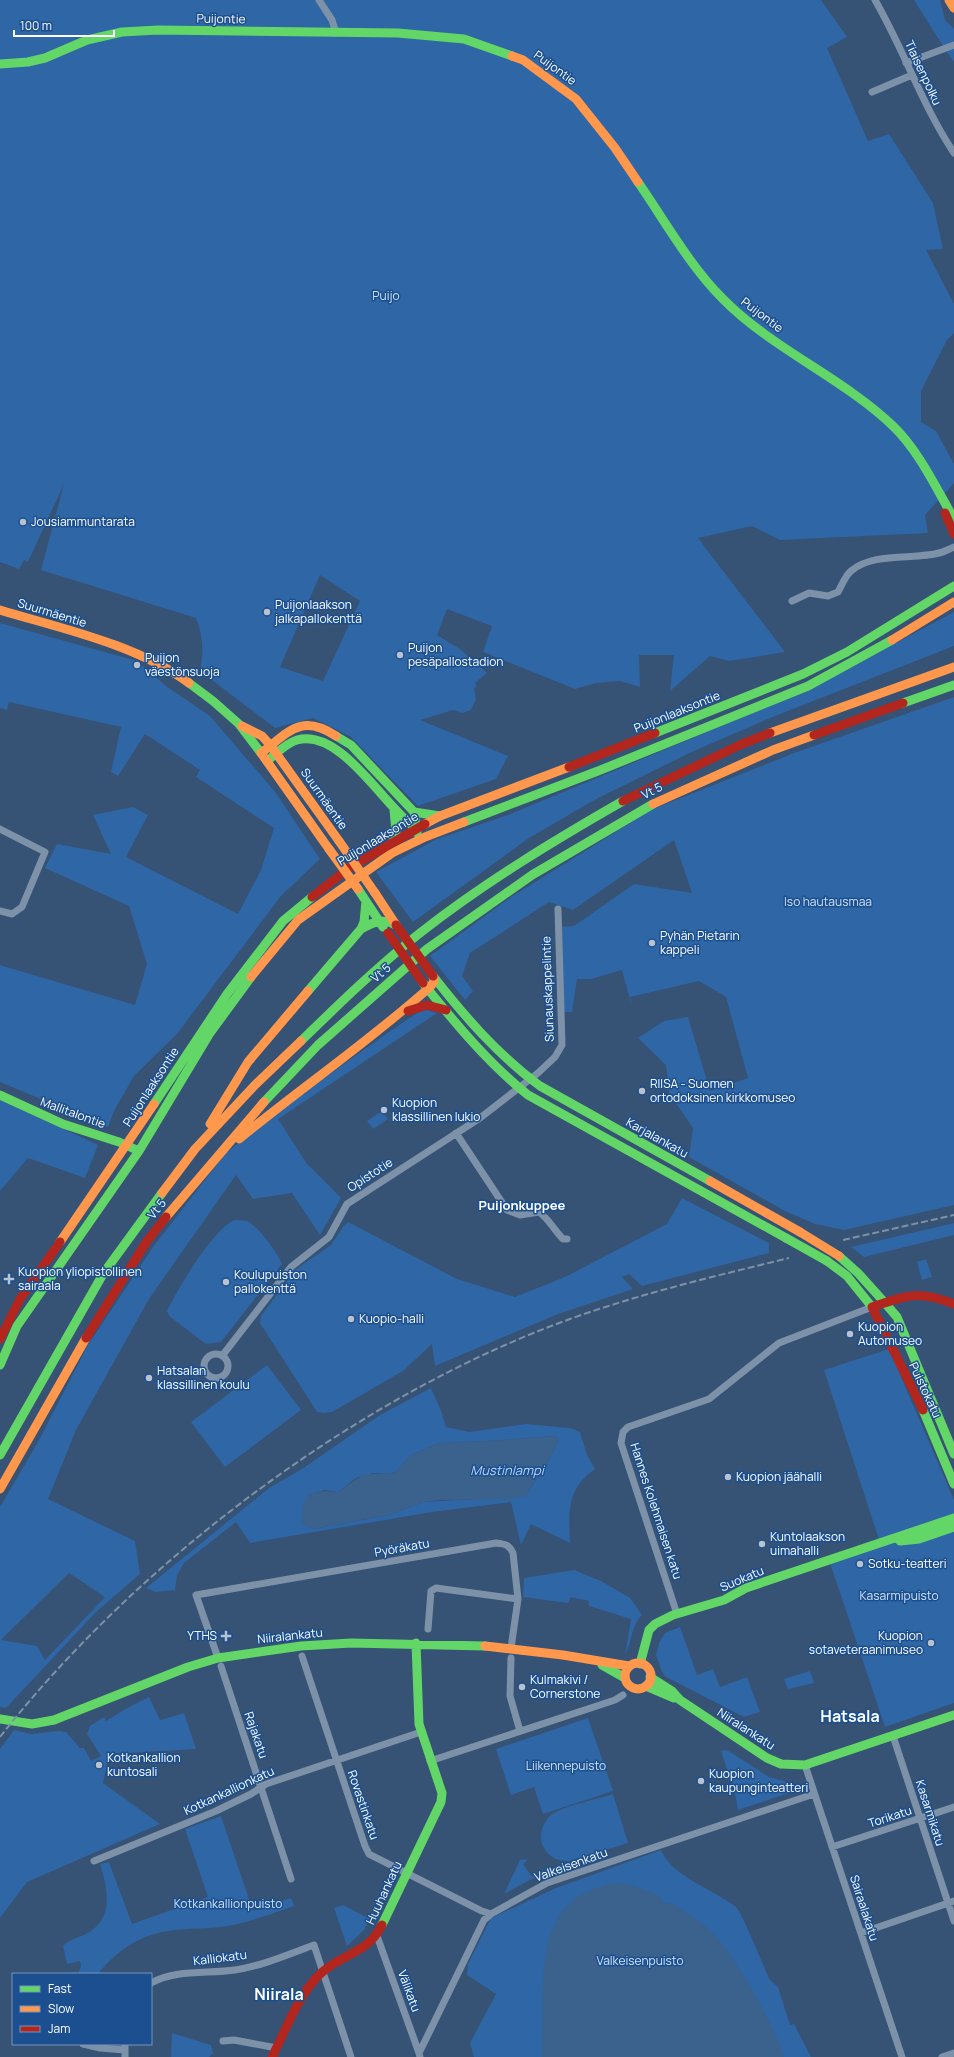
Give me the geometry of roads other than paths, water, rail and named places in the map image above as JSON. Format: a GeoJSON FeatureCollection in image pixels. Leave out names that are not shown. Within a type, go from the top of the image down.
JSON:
{"type":"FeatureCollection","features":[{"type":"Feature","properties":{"kind":"main road"},"geometry":{"type":"LineString","coordinates":[[949,0],[954,8]]}},
{"type":"Feature","properties":{"kind":"main road","name":"Puijontie"},"geometry":{"type":"LineString","coordinates":[[0,64],[28,62],[45,58],[87,40],[122,32],[158,30],[398,33],[464,39],[524,60],[576,99],[615,148],[695,265],[722,299],[752,324],[867,405],[893,426],[916,454],[954,519]]}},
{"type":"Feature","properties":{"kind":"main road","name":"Puijontie"},"geometry":{"type":"LineString","coordinates":[[931,480],[954,534]]}},
{"type":"Feature","properties":{"kind":"main road","name":"Puijonlaaksontie"},"geometry":{"type":"LineString","coordinates":[[0,1365],[17,1326],[139,1151],[210,1033],[260,965],[298,920],[418,834],[440,816],[593,758],[803,674],[848,652],[954,586]]}},
{"type":"Feature","properties":{"kind":"main road","name":"Puijonlaaksontie"},"geometry":{"type":"LineString","coordinates":[[0,1339],[30,1285],[128,1144],[227,994],[283,921],[311,897],[349,868],[393,841],[418,834],[598,771],[808,686],[894,639],[954,602]]}},
{"type":"Feature","properties":{"kind":"main road","name":"Suurmäentie"},"geometry":{"type":"LineString","coordinates":[[0,610],[84,635],[151,660],[191,684],[240,725],[329,848],[425,986]]}},
{"type":"Feature","properties":{"kind":"main road","name":"Vt 5"},"geometry":{"type":"LineString","coordinates":[[0,1455],[103,1274],[195,1149],[287,1054],[420,933],[552,842],[630,797],[742,744],[815,716],[954,667]]}},
{"type":"Feature","properties":{"kind":"main road","name":"Vt 5"},"geometry":{"type":"LineString","coordinates":[[0,1488],[86,1339],[132,1264],[182,1196],[254,1112],[286,1078],[357,1009],[427,949],[532,875],[596,836],[660,800],[828,729],[954,685]]}},
{"type":"Feature","properties":{"kind":"main road"},"geometry":{"type":"LineString","coordinates":[[261,753],[296,727],[310,724],[329,731],[351,745],[414,812],[418,834]]}},
{"type":"Feature","properties":{"kind":"main road","name":"Suurmäentie"},"geometry":{"type":"LineString","coordinates":[[240,725],[262,736],[271,746],[433,976]]}},
{"type":"Feature","properties":{"kind":"main road"},"geometry":{"type":"LineString","coordinates":[[267,761],[296,740],[311,738],[325,741],[358,767],[394,810],[418,834]]}},
{"type":"Feature","properties":{"kind":"main road"},"geometry":{"type":"LineString","coordinates":[[393,841],[396,826],[394,810]]}},
{"type":"Feature","properties":{"kind":"main road"},"geometry":{"type":"LineString","coordinates":[[414,812],[440,816]]}},
{"type":"Feature","properties":{"kind":"main road"},"geometry":{"type":"LineString","coordinates":[[195,1149],[248,1062],[361,929],[364,922],[366,901]]}},
{"type":"Feature","properties":{"kind":"main road"},"geometry":{"type":"LineString","coordinates":[[361,929],[379,921],[392,922],[396,925]]}},
{"type":"Feature","properties":{"kind":"main road"},"geometry":{"type":"LineString","coordinates":[[214,1159],[292,1096],[399,1014],[425,986],[434,981],[433,976]]}},
{"type":"Feature","properties":{"kind":"main road","name":"Karjalankatu"},"geometry":{"type":"LineString","coordinates":[[433,976],[478,1030],[516,1070],[800,1232],[839,1256],[858,1273],[885,1303]]}},
{"type":"Feature","properties":{"kind":"main road","name":"Karjalankatu"},"geometry":{"type":"LineString","coordinates":[[425,986],[466,1036],[508,1079],[528,1095],[827,1261],[847,1276],[872,1307]]}},
{"type":"Feature","properties":{"kind":"main road"},"geometry":{"type":"LineString","coordinates":[[399,1014],[423,1004],[433,1005],[446,1010]]}},
{"type":"Feature","properties":{"kind":"main road","name":"Mallitalontie"},"geometry":{"type":"LineString","coordinates":[[0,1095],[44,1116],[86,1132],[128,1144],[139,1151]]}},
{"type":"Feature","properties":{"kind":"main road"},"geometry":{"type":"LineString","coordinates":[[872,1307],[919,1293],[934,1295],[954,1304]]}},
{"type":"Feature","properties":{"kind":"main road","name":"Puistokatu"},"geometry":{"type":"LineString","coordinates":[[885,1303],[896,1317],[954,1454]]}},
{"type":"Feature","properties":{"kind":"main road","name":"Puistokatu"},"geometry":{"type":"LineString","coordinates":[[872,1307],[922,1408],[954,1484]]}},
{"type":"Feature","properties":{"kind":"main road","name":"Suokatu"},"geometry":{"type":"LineString","coordinates":[[640,1664],[647,1636],[652,1626],[663,1619],[724,1600],[746,1588],[954,1518]]}},
{"type":"Feature","properties":{"kind":"main road","name":"Suokatu"},"geometry":{"type":"LineString","coordinates":[[880,1543],[919,1539],[954,1527]]}},
{"type":"Feature","properties":{"kind":"main road"},"geometry":{"type":"LineString","coordinates":[[416,1643],[417,1704],[421,1732],[430,1761]]}},
{"type":"Feature","properties":{"kind":"main road","name":"Niiralankatu"},"geometry":{"type":"LineString","coordinates":[[0,1719],[32,1724],[62,1718],[188,1667],[220,1662],[284,1648],[329,1644],[416,1643],[475,1645],[511,1648],[594,1662],[629,1666]]}},
{"type":"Feature","properties":{"kind":"main road","name":"Niiralankatu"},"geometry":{"type":"LineString","coordinates":[[594,1662],[625,1678]]}},
{"type":"Feature","properties":{"kind":"main road"},"geometry":{"type":"LineString","coordinates":[[640,1664],[648,1670],[650,1677],[646,1686],[632,1687],[625,1678],[629,1666],[640,1664]]}},
{"type":"Feature","properties":{"kind":"main road","name":"Niiralankatu"},"geometry":{"type":"LineString","coordinates":[[650,1677],[672,1691],[680,1700]]}},
{"type":"Feature","properties":{"kind":"main road","name":"Niiralankatu"},"geometry":{"type":"LineString","coordinates":[[646,1686],[680,1700],[767,1758],[781,1764],[805,1765]]}},
{"type":"Feature","properties":{"kind":"main road"},"geometry":{"type":"LineString","coordinates":[[805,1765],[954,1715]]}},
{"type":"Feature","properties":{"kind":"main road","name":"Huuhankatu"},"geometry":{"type":"LineString","coordinates":[[272,2057],[311,1985],[323,1971],[360,1951],[377,1936],[442,1797],[430,1761]]}},
{"type":"Feature","properties":{"kind":"street"},"geometry":{"type":"LineString","coordinates":[[318,0],[332,20],[336,33]]}},
{"type":"Feature","properties":{"kind":"street","name":"Tiaisenpolku"},"geometry":{"type":"LineString","coordinates":[[875,0],[938,128],[954,154]]}},
{"type":"Feature","properties":{"kind":"street"},"geometry":{"type":"LineString","coordinates":[[906,63],[954,45]]}},
{"type":"Feature","properties":{"kind":"street"},"geometry":{"type":"LineString","coordinates":[[872,92],[912,75]]}},
{"type":"Feature","properties":{"kind":"street"},"geometry":{"type":"LineString","coordinates":[[792,601],[809,593],[828,596],[838,592],[852,570],[863,564],[885,558],[939,553],[954,547]]}},
{"type":"Feature","properties":{"kind":"street"},"geometry":{"type":"LineString","coordinates":[[0,829],[45,852],[22,907],[12,914],[0,911]]}},
{"type":"Feature","properties":{"kind":"street","name":"Siunauskappelintie"},"geometry":{"type":"LineString","coordinates":[[530,1079],[555,1057],[562,1046],[558,909]]}},
{"type":"Feature","properties":{"kind":"street","name":"Opistotie"},"geometry":{"type":"LineString","coordinates":[[222,1356],[291,1267],[325,1242],[347,1204],[480,1118],[530,1079]]}},
{"type":"Feature","properties":{"kind":"street"},"geometry":{"type":"LineString","coordinates":[[456,1133],[507,1210],[520,1215],[539,1212],[545,1216],[563,1239],[567,1239]]}},
{"type":"Feature","properties":{"kind":"street","name":"Hannes Kolehmaisen katu"},"geometry":{"type":"LineString","coordinates":[[677,1614],[622,1443],[623,1432],[628,1427],[709,1399],[779,1343],[872,1307]]}},
{"type":"Feature","properties":{"kind":"street","name":"Pyöräkatu"},"geometry":{"type":"LineString","coordinates":[[196,1595],[496,1543],[510,1546],[513,1553],[518,1599],[511,1648]]}},
{"type":"Feature","properties":{"kind":"street"},"geometry":{"type":"LineString","coordinates":[[428,1629],[431,1591],[436,1588],[518,1599]]}},
{"type":"Feature","properties":{"kind":"street","name":"Rajakatu"},"geometry":{"type":"LineString","coordinates":[[196,1595],[262,1786],[291,1879]]}},
{"type":"Feature","properties":{"kind":"street","name":"Rovastinkatu"},"geometry":{"type":"LineString","coordinates":[[302,1656],[365,1846],[369,1854],[482,1911],[491,1914]]}},
{"type":"Feature","properties":{"kind":"street"},"geometry":{"type":"LineString","coordinates":[[511,1658],[510,1696],[520,1731]]}},
{"type":"Feature","properties":{"kind":"street"},"geometry":{"type":"LineString","coordinates":[[430,1761],[615,1700],[622,1695]]}},
{"type":"Feature","properties":{"kind":"street","name":"Kotkankallionkatu"},"geometry":{"type":"LineString","coordinates":[[94,1860],[216,1811],[251,1794],[262,1786],[421,1732]]}},
{"type":"Feature","properties":{"kind":"street","name":"Kasarmikatu"},"geometry":{"type":"LineString","coordinates":[[893,1736],[920,1818],[951,1902],[954,1921]]}},
{"type":"Feature","properties":{"kind":"street","name":"Sairaalakatu"},"geometry":{"type":"LineString","coordinates":[[805,1765],[902,2057]]}},
{"type":"Feature","properties":{"kind":"street","name":"Valkeisenkatu"},"geometry":{"type":"LineString","coordinates":[[420,2055],[484,1920],[491,1914],[547,1883],[814,1794]]}},
{"type":"Feature","properties":{"kind":"street","name":"Torikatu"},"geometry":{"type":"LineString","coordinates":[[832,1847],[954,1807]]}},
{"type":"Feature","properties":{"kind":"street"},"geometry":{"type":"LineString","coordinates":[[861,1933],[951,1902]]}},
{"type":"Feature","properties":{"kind":"street","name":"Välikatu"},"geometry":{"type":"LineString","coordinates":[[377,1936],[420,2055]]}},
{"type":"Feature","properties":{"kind":"street","name":"Kalliokatu"},"geometry":{"type":"LineString","coordinates":[[152,1983],[166,1976],[178,1974],[236,1970],[314,1945],[323,1971]]}},
{"type":"Feature","properties":{"kind":"street"},"geometry":{"type":"LineString","coordinates":[[323,1971],[351,2057]]}},
{"type":"Feature","properties":{"kind":"street"},"geometry":{"type":"LineString","coordinates":[[223,2041],[234,2040],[277,2048]]}},
{"type":"Feature","properties":{"kind":"street"},"geometry":{"type":"LineString","coordinates":[[87,2045],[100,2048],[125,2050]]}},
{"type":"Feature","properties":{"kind":"street"},"geometry":{"type":"LineString","coordinates":[[942,2057],[954,2053]]}},
{"type":"Feature","properties":{"kind":"water","name":"Mustinlampi"},"geometry":{"type":"Polygon","coordinates":[[[556,1436],[559,1440],[545,1467],[525,1496],[510,1499],[441,1500],[423,1502],[389,1515],[313,1529],[306,1526],[302,1519],[303,1506],[306,1498],[311,1494],[322,1491],[338,1492],[364,1474],[387,1474],[396,1472],[411,1455],[439,1443],[556,1436]]]}},
{"type":"Feature","properties":{"kind":"water","name":"Valkeisenpuisto"},"geometry":{"type":"Polygon","coordinates":[[[617,1883],[640,1888],[657,1895],[662,1898],[661,1901],[668,1905],[669,1902],[680,1908],[710,1930],[731,1957],[753,1990],[771,2026],[784,2057],[542,2057],[543,1986],[548,1945],[553,1928],[562,1912],[575,1899],[593,1889],[617,1883]]]}},
{"type":"Feature","properties":{"kind":"railway"},"geometry":{"type":"LineString","coordinates":[[843,1240],[954,1215]]}},
{"type":"Feature","properties":{"kind":"railway"},"geometry":{"type":"LineString","coordinates":[[0,1737],[55,1672],[118,1608],[185,1547],[258,1490],[333,1438],[411,1392],[491,1352],[570,1319],[652,1293],[789,1258]]}},
{"type":"Feature","properties":{"kind":"place","name":"Jousiammuntarata"},"geometry":{"type":"Point","coordinates":[23,522]}},
{"type":"Feature","properties":{"kind":"place","name":"Puijonlaakson jalkapallokenttä"},"geometry":{"type":"Point","coordinates":[267,612]}},
{"type":"Feature","properties":{"kind":"place","name":"Puijon pesäpallostadion"},"geometry":{"type":"Point","coordinates":[400,655]}},
{"type":"Feature","properties":{"kind":"place","name":"Puijon väestönsuoja"},"geometry":{"type":"Point","coordinates":[137,665]}},
{"type":"Feature","properties":{"kind":"place","name":"Pyhän Pietarin kappeli"},"geometry":{"type":"Point","coordinates":[652,943]}},
{"type":"Feature","properties":{"kind":"place","name":"RIISA - Suomen ortodoksinen kirkkomuseo"},"geometry":{"type":"Point","coordinates":[642,1091]}},
{"type":"Feature","properties":{"kind":"place","name":"Kuopion klassillinen lukio"},"geometry":{"type":"Point","coordinates":[384,1110]}},
{"type":"Feature","properties":{"kind":"place","name":"Kuopion yliopistollinen sairaala"},"geometry":{"type":"Point","coordinates":[9,1279]}},
{"type":"Feature","properties":{"kind":"place","name":"Koulupuiston pallokenttä"},"geometry":{"type":"Point","coordinates":[226,1282]}},
{"type":"Feature","properties":{"kind":"place","name":"Kuopio-halli"},"geometry":{"type":"Point","coordinates":[351,1319]}},
{"type":"Feature","properties":{"kind":"place","name":"Kuopion Automuseo"},"geometry":{"type":"Point","coordinates":[850,1334]}},
{"type":"Feature","properties":{"kind":"place","name":"Hatsalan klassillinen koulu"},"geometry":{"type":"Point","coordinates":[149,1378]}},
{"type":"Feature","properties":{"kind":"place","name":"Kuopion jäähalli"},"geometry":{"type":"Point","coordinates":[728,1477]}},
{"type":"Feature","properties":{"kind":"place","name":"Kuntolaakson uimahalli"},"geometry":{"type":"Point","coordinates":[762,1544]}},
{"type":"Feature","properties":{"kind":"place","name":"Sotku-teatteri"},"geometry":{"type":"Point","coordinates":[860,1564]}},
{"type":"Feature","properties":{"kind":"place","name":"YTHS"},"geometry":{"type":"Point","coordinates":[226,1636]}},
{"type":"Feature","properties":{"kind":"place","name":"Kuopion sotaveteraanimuseo"},"geometry":{"type":"Point","coordinates":[931,1643]}},
{"type":"Feature","properties":{"kind":"place","name":"Kulmakivi / Cornerstone"},"geometry":{"type":"Point","coordinates":[522,1687]}},
{"type":"Feature","properties":{"kind":"place","name":"Kotkankallion kuntosali"},"geometry":{"type":"Point","coordinates":[99,1765]}},
{"type":"Feature","properties":{"kind":"place","name":"Kuopion kaupunginteatteri"},"geometry":{"type":"Point","coordinates":[701,1781]}},
{"type":"Feature","properties":{"kind":"district","name":"Puijonkuppee"},"geometry":{"type":"Point","coordinates":[522,1205]}},
{"type":"Feature","properties":{"kind":"district","name":"Hatsala"},"geometry":{"type":"Point","coordinates":[850,1716]}},
{"type":"Feature","properties":{"kind":"district","name":"Niirala"},"geometry":{"type":"Point","coordinates":[279,1994]}},
{"type":"Feature","properties":{"kind":"park label","name":"Puijo"},"geometry":{"type":"Point","coordinates":[386,296]}},
{"type":"Feature","properties":{"kind":"park label","name":"Iso hautausmaa"},"geometry":{"type":"Point","coordinates":[828,902]}},
{"type":"Feature","properties":{"kind":"park label","name":"Kasarmipuisto"},"geometry":{"type":"Point","coordinates":[899,1596]}},
{"type":"Feature","properties":{"kind":"park label","name":"Liikennepuisto"},"geometry":{"type":"Point","coordinates":[566,1766]}},
{"type":"Feature","properties":{"kind":"park label","name":"Kotkankallionpuisto"},"geometry":{"type":"Point","coordinates":[228,1904]}}]}
